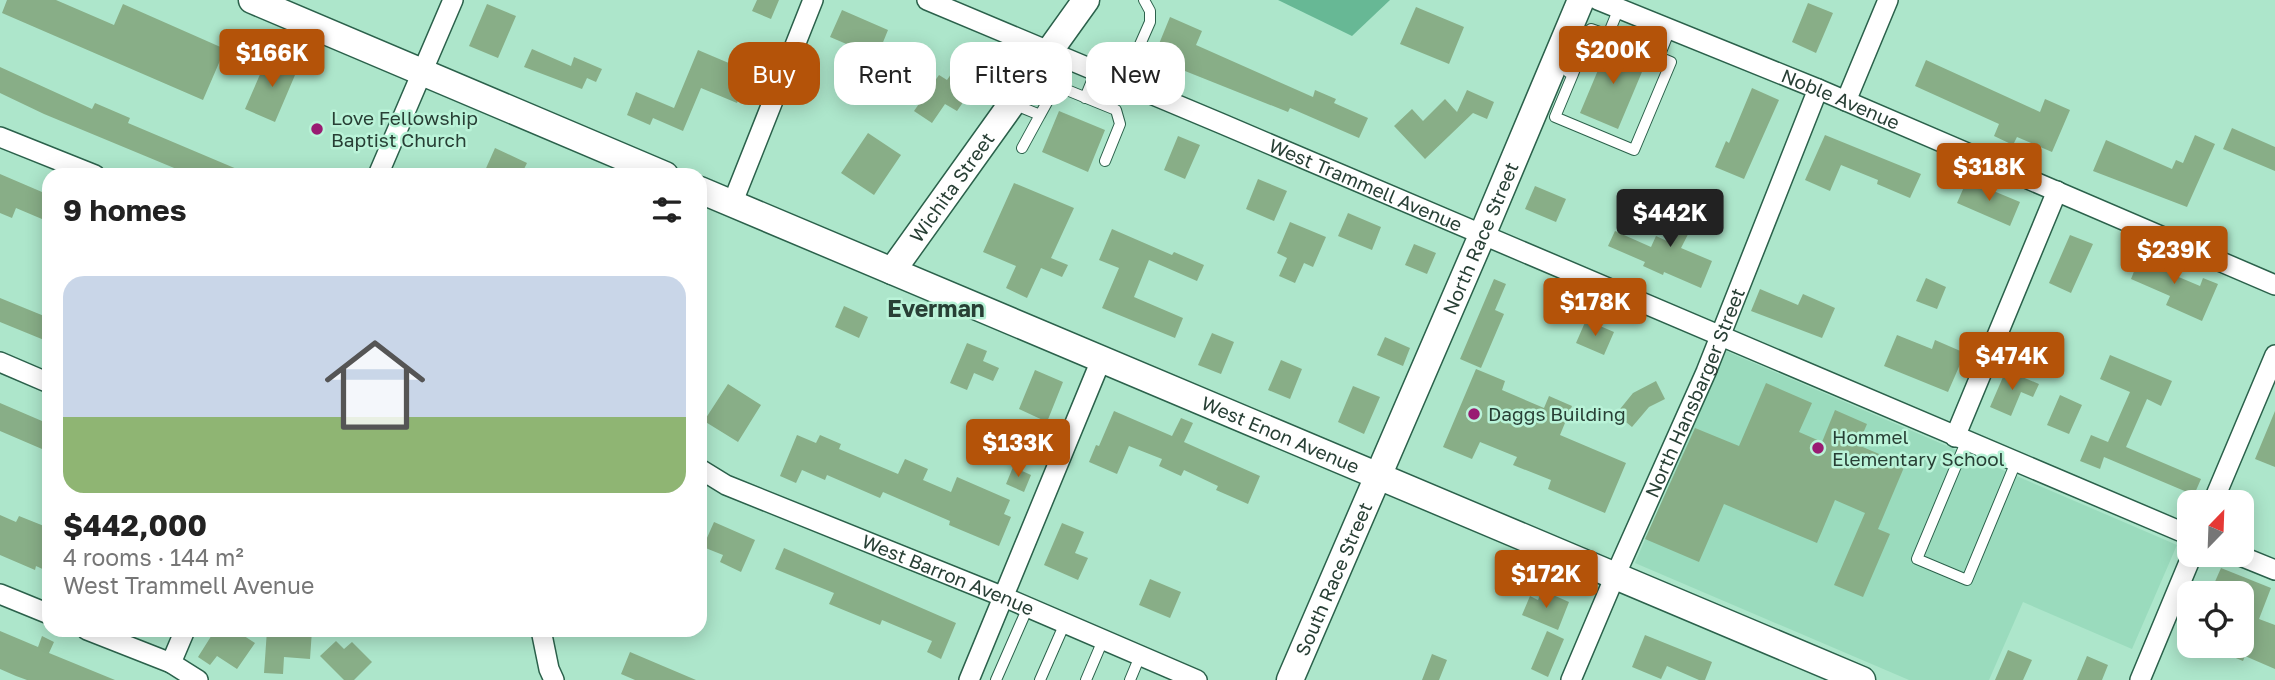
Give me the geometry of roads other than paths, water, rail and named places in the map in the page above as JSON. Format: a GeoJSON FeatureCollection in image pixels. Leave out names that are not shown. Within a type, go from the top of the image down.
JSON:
{"type":"FeatureCollection","features":[{"type":"Feature","properties":{"kind":"street"},"geometry":{"type":"LineString","coordinates":[[252,0],[649,168]]}},
{"type":"Feature","properties":{"kind":"street"},"geometry":{"type":"LineString","coordinates":[[381,168],[453,0]]}},
{"type":"Feature","properties":{"kind":"street"},"geometry":{"type":"LineString","coordinates":[[732,204],[813,0]]}},
{"type":"Feature","properties":{"kind":"street","name":"West Trammell Avenue"},"geometry":{"type":"LineString","coordinates":[[927,0],[1027,42]]}},
{"type":"Feature","properties":{"kind":"street","name":"Wichita Street"},"geometry":{"type":"LineString","coordinates":[[1056,42],[1086,0]]}},
{"type":"Feature","properties":{"kind":"street","name":"North Race Street"},"geometry":{"type":"LineString","coordinates":[[1377,475],[1483,233],[1563,70],[1581,0]]}},
{"type":"Feature","properties":{"kind":"street","name":"Noble Avenue"},"geometry":{"type":"LineString","coordinates":[[1598,0],[1818,89],[2275,285]]}},
{"type":"Feature","properties":{"kind":"street"},"geometry":{"type":"LineString","coordinates":[[1846,101],[1888,0]]}},
{"type":"Feature","properties":{"kind":"street","name":"North Hansbarger Street"},"geometry":{"type":"LineString","coordinates":[[1571,680],[1720,337],[1818,89]]}},
{"type":"Feature","properties":{"kind":"street","name":"Wichita Street"},"geometry":{"type":"LineString","coordinates":[[892,271],[1012,105]]}},
{"type":"Feature","properties":{"kind":"street","name":"West Trammell Avenue"},"geometry":{"type":"LineString","coordinates":[[1176,105],[1483,233],[1720,337],[2177,530]]}},
{"type":"Feature","properties":{"kind":"street"},"geometry":{"type":"LineString","coordinates":[[0,137],[78,168]]}},
{"type":"Feature","properties":{"kind":"street"},"geometry":{"type":"LineString","coordinates":[[1961,439],[2057,191]]}},
{"type":"Feature","properties":{"kind":"street","name":"West Enon Avenue"},"geometry":{"type":"LineString","coordinates":[[707,193],[1859,679]]}},
{"type":"Feature","properties":{"kind":"street"},"geometry":{"type":"LineString","coordinates":[[2218,490],[2275,355]]}},
{"type":"Feature","properties":{"kind":"street"},"geometry":{"type":"LineString","coordinates":[[969,680],[1101,360]]}},
{"type":"Feature","properties":{"kind":"street"},"geometry":{"type":"LineString","coordinates":[[0,362],[42,380]]}},
{"type":"Feature","properties":{"kind":"street","name":"West Barron Avenue"},"geometry":{"type":"LineString","coordinates":[[707,473],[726,485],[1004,597],[1197,680]]}},
{"type":"Feature","properties":{"kind":"street","name":"South Race Street"},"geometry":{"type":"LineString","coordinates":[[1290,680],[1377,475]]}},
{"type":"Feature","properties":{"kind":"street"},"geometry":{"type":"LineString","coordinates":[[2254,561],[2275,570]]}},
{"type":"Feature","properties":{"kind":"street"},"geometry":{"type":"LineString","coordinates":[[2140,680],[2187,567]]}},
{"type":"Feature","properties":{"kind":"street"},"geometry":{"type":"LineString","coordinates":[[0,594],[42,611]]}},
{"type":"Feature","properties":{"kind":"street"},"geometry":{"type":"LineString","coordinates":[[105,637],[171,663],[198,680]]}},
{"type":"Feature","properties":{"kind":"street"},"geometry":{"type":"LineString","coordinates":[[171,663],[182,637]]}},
{"type":"Feature","properties":{"kind":"street"},"geometry":{"type":"LineString","coordinates":[[542,637],[554,680]]}},
{"type":"Feature","properties":{"kind":"lane"},"geometry":{"type":"LineString","coordinates":[[1141,42],[1150,22],[1150,11],[1144,0]]}},
{"type":"Feature","properties":{"kind":"lane"},"geometry":{"type":"LineString","coordinates":[[1608,35],[1619,8]]}},
{"type":"Feature","properties":{"kind":"lane"},"geometry":{"type":"LineString","coordinates":[[1591,29],[1608,35],[1671,62],[1634,150],[1555,117],[1563,70],[1591,29]]}},
{"type":"Feature","properties":{"kind":"lane"},"geometry":{"type":"LineString","coordinates":[[1659,57],[1671,29]]}},
{"type":"Feature","properties":{"kind":"lane"},"geometry":{"type":"LineString","coordinates":[[1023,148],[1051,96],[1062,88],[1116,110],[1120,124],[1104,162]]}},
{"type":"Feature","properties":{"kind":"lane"},"geometry":{"type":"LineString","coordinates":[[1017,105],[1040,116]]}},
{"type":"Feature","properties":{"kind":"lane"},"geometry":{"type":"LineString","coordinates":[[1961,439],[1917,559],[1967,580],[2016,463]]}},
{"type":"Feature","properties":{"kind":"lane"},"geometry":{"type":"LineString","coordinates":[[996,680],[1028,607]]}},
{"type":"Feature","properties":{"kind":"lane"},"geometry":{"type":"LineString","coordinates":[[1040,680],[1065,623]]}},
{"type":"Feature","properties":{"kind":"lane"},"geometry":{"type":"LineString","coordinates":[[1086,680],[1103,640]]}},
{"type":"Feature","properties":{"kind":"lane"},"geometry":{"type":"LineString","coordinates":[[1130,680],[1140,656]]}},
{"type":"Feature","properties":{"kind":"place","name":"Love Fellowship Baptist Church"},"geometry":{"type":"Point","coordinates":[317,129]}},
{"type":"Feature","properties":{"kind":"place","name":"Daggs Building"},"geometry":{"type":"Point","coordinates":[1474,414]}},
{"type":"Feature","properties":{"kind":"place","name":"Hommel Elementary School"},"geometry":{"type":"Point","coordinates":[1818,448]}},
{"type":"Feature","properties":{"kind":"district","name":"Everman"},"geometry":{"type":"Point","coordinates":[936,309]}}]}
